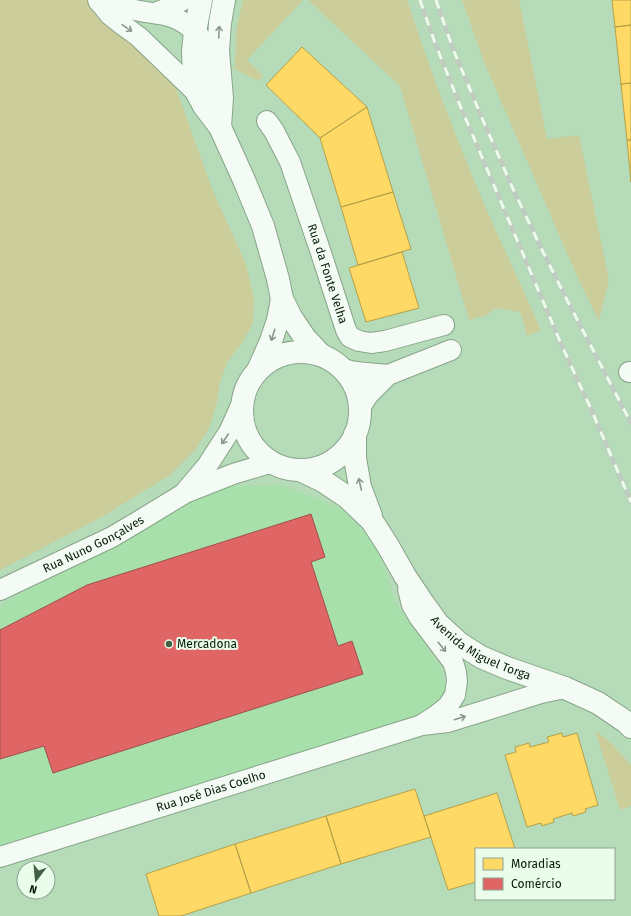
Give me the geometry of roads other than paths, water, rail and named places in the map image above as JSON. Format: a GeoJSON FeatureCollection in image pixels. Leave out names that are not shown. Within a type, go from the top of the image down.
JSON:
{"type":"FeatureCollection","features":[{"type":"Feature","properties":{"kind":"street"},"geometry":{"type":"LineString","coordinates":[[156,13],[183,0]]}},
{"type":"Feature","properties":{"kind":"street"},"geometry":{"type":"LineString","coordinates":[[197,93],[193,51],[201,0]]}},
{"type":"Feature","properties":{"kind":"street"},"geometry":{"type":"LineString","coordinates":[[220,127],[222,98],[218,51],[220,23],[224,0]]}},
{"type":"Feature","properties":{"kind":"street"},"geometry":{"type":"LineString","coordinates":[[98,1],[136,11],[172,16],[185,22],[202,38],[205,49],[208,85],[211,99],[220,127],[263,226],[282,299],[291,317],[305,338],[321,355],[335,362],[350,377],[359,400],[359,420],[356,434],[344,451],[335,460],[321,466],[300,470],[280,466],[260,454],[248,440],[243,424],[242,403],[248,384],[259,368],[271,341],[278,320],[282,299]]}},
{"type":"Feature","properties":{"kind":"street"},"geometry":{"type":"LineString","coordinates":[[98,1],[110,15],[139,37],[197,93],[204,106],[220,127]]}},
{"type":"Feature","properties":{"kind":"street","name":"Rua da Fonte Velha"},"geometry":{"type":"LineString","coordinates":[[267,121],[274,131],[290,162],[323,257],[346,330],[350,337],[359,341],[371,343],[385,341],[444,325]]}},
{"type":"Feature","properties":{"kind":"street"},"geometry":{"type":"LineString","coordinates":[[359,409],[368,395],[388,375],[451,350]]}},
{"type":"Feature","properties":{"kind":"street"},"geometry":{"type":"LineString","coordinates":[[259,368],[276,356],[293,352],[321,355]]}},
{"type":"Feature","properties":{"kind":"street"},"geometry":{"type":"LineString","coordinates":[[342,369],[388,375]]}},
{"type":"Feature","properties":{"kind":"street","name":"Rua Nuno Gonçalves"},"geometry":{"type":"LineString","coordinates":[[185,493],[207,466],[229,432],[242,403]]}},
{"type":"Feature","properties":{"kind":"street","name":"Avenida Miguel Torga"},"geometry":{"type":"LineString","coordinates":[[356,434],[355,458],[360,487],[372,521],[405,576],[438,624],[459,643],[482,657],[507,668],[565,688],[598,703],[631,727]]}},
{"type":"Feature","properties":{"kind":"street","name":"Rua Nuno Gonçalves"},"geometry":{"type":"LineString","coordinates":[[0,590],[112,537],[185,493],[233,474],[273,462]]}},
{"type":"Feature","properties":{"kind":"street","name":"Avenida Miguel Torga"},"geometry":{"type":"LineString","coordinates":[[300,470],[324,481],[347,497],[372,521]]}},
{"type":"Feature","properties":{"kind":"street","name":"Rua José Dias Coelho"},"geometry":{"type":"LineString","coordinates":[[405,576],[412,604],[419,617],[453,662],[456,672],[457,681],[455,695],[448,706],[422,725]]}},
{"type":"Feature","properties":{"kind":"street","name":"Rua José Dias Coelho"},"geometry":{"type":"LineString","coordinates":[[0,857],[422,725],[448,722],[541,693],[565,688]]}},
{"type":"Feature","properties":{"kind":"railway"},"geometry":{"type":"LineString","coordinates":[[420,0],[459,103],[562,346],[631,502]]}},
{"type":"Feature","properties":{"kind":"railway"},"geometry":{"type":"LineString","coordinates":[[436,0],[453,49],[514,191],[568,302],[631,423]]}},
{"type":"Feature","properties":{"kind":"place","name":"Mercadona"},"geometry":{"type":"Point","coordinates":[169,644]}}]}
